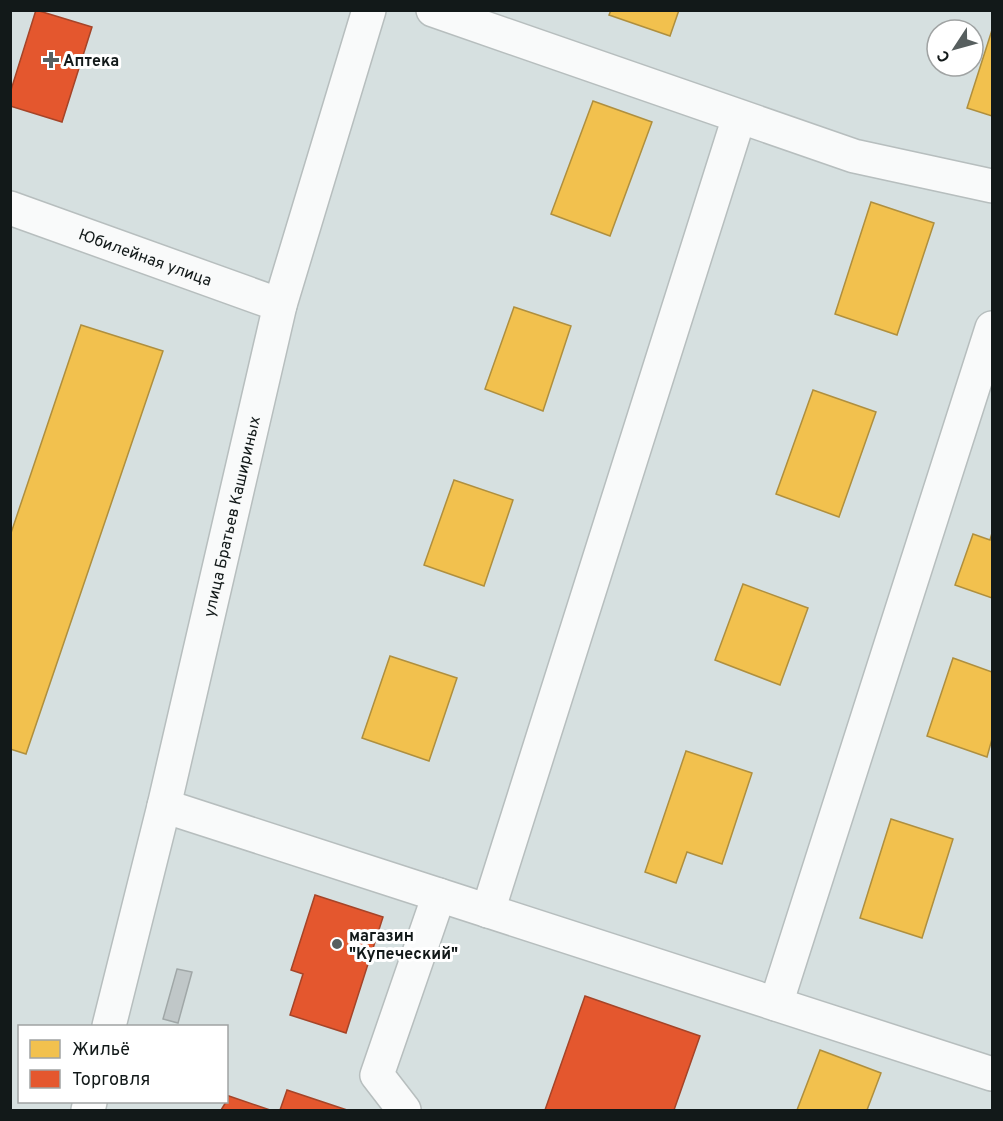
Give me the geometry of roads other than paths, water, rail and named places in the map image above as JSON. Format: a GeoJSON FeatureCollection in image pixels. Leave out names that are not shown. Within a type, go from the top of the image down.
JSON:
{"type":"FeatureCollection","features":[{"type":"Feature","properties":{"kind":"street","name":"улица Братьев Кашириных"},"geometry":{"type":"LineString","coordinates":[[109,1025],[164,806],[280,305],[369,10]]}},
{"type":"Feature","properties":{"kind":"street"},"geometry":{"type":"LineString","coordinates":[[433,10],[854,156],[993,186]]}},
{"type":"Feature","properties":{"kind":"street"},"geometry":{"type":"LineString","coordinates":[[488,911],[740,117]]}},
{"type":"Feature","properties":{"kind":"street","name":"Юбилейная улица"},"geometry":{"type":"LineString","coordinates":[[10,208],[280,305]]}},
{"type":"Feature","properties":{"kind":"street"},"geometry":{"type":"LineString","coordinates":[[776,1004],[993,328]]}},
{"type":"Feature","properties":{"kind":"street"},"geometry":{"type":"LineString","coordinates":[[164,806],[993,1074]]}},
{"type":"Feature","properties":{"kind":"street"},"geometry":{"type":"LineString","coordinates":[[404,1110],[377,1075],[439,895]]}},
{"type":"Feature","properties":{"kind":"place","name":"Аптека"},"geometry":{"type":"Point","coordinates":[51,60]}},
{"type":"Feature","properties":{"kind":"place","name":"магазин \"Купеческий\""},"geometry":{"type":"Point","coordinates":[337,944]}}]}
